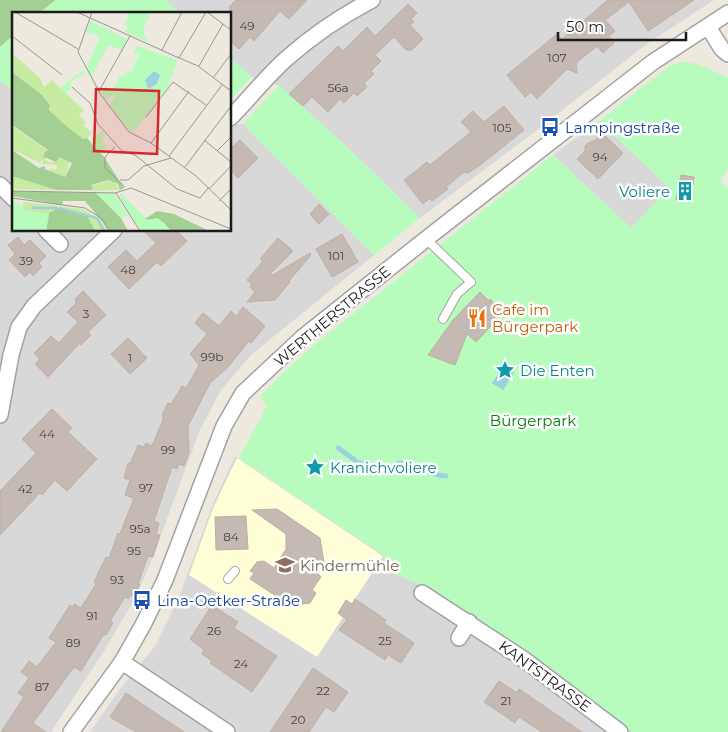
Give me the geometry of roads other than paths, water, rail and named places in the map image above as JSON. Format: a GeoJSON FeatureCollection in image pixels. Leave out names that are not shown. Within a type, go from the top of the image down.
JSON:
{"type":"FeatureCollection","features":[{"type":"Feature","properties":{"kind":"street"},"geometry":{"type":"LineString","coordinates":[[231,117],[285,60],[319,32],[354,9],[372,0]]}},
{"type":"Feature","properties":{"kind":"street","name":"WERTHERSTRASSE"},"geometry":{"type":"LineString","coordinates":[[71,732],[122,662],[144,623],[165,580],[224,426],[243,393],[303,337],[426,239],[653,62],[728,14]]}},
{"type":"Feature","properties":{"kind":"street"},"geometry":{"type":"LineString","coordinates":[[708,26],[722,49],[728,54]]}},
{"type":"Feature","properties":{"kind":"street"},"geometry":{"type":"LineString","coordinates":[[0,185],[12,197]]}},
{"type":"Feature","properties":{"kind":"street"},"geometry":{"type":"LineString","coordinates":[[47,231],[60,244]]}},
{"type":"Feature","properties":{"kind":"street"},"geometry":{"type":"LineString","coordinates":[[0,415],[11,355],[19,327],[34,306],[113,231]]}},
{"type":"Feature","properties":{"kind":"street","name":"KANTSTRASSE"},"geometry":{"type":"LineString","coordinates":[[422,593],[522,658],[620,732]]}},
{"type":"Feature","properties":{"kind":"street"},"geometry":{"type":"LineString","coordinates":[[459,638],[469,622]]}},
{"type":"Feature","properties":{"kind":"street"},"geometry":{"type":"LineString","coordinates":[[122,662],[227,732]]}},
{"type":"Feature","properties":{"kind":"lane"},"geometry":{"type":"LineString","coordinates":[[426,239],[471,282],[457,294],[443,319]]}},
{"type":"Feature","properties":{"kind":"lane"},"geometry":{"type":"LineString","coordinates":[[228,579],[234,571]]}},
{"type":"Feature","properties":{"kind":"water"},"geometry":{"type":"Polygon","coordinates":[[[504,366],[514,373],[503,390],[492,383],[504,366]]]}},
{"type":"Feature","properties":{"kind":"waterway"},"geometry":{"type":"LineString","coordinates":[[338,448],[359,463],[376,466]]}},
{"type":"Feature","properties":{"kind":"waterway"},"geometry":{"type":"LineString","coordinates":[[399,463],[446,476]]}},
{"type":"Feature","properties":{"kind":"place","name":"Lampingstraße"},"geometry":{"type":"Point","coordinates":[550,127]}},
{"type":"Feature","properties":{"kind":"place","name":"Voliere"},"geometry":{"type":"Point","coordinates":[685,191]}},
{"type":"Feature","properties":{"kind":"place","name":"Cafe im Bürgerpark"},"geometry":{"type":"Point","coordinates":[477,318]}},
{"type":"Feature","properties":{"kind":"place","name":"Die Enten"},"geometry":{"type":"Point","coordinates":[505,370]}},
{"type":"Feature","properties":{"kind":"place","name":"Kranichvoliere"},"geometry":{"type":"Point","coordinates":[315,467]}},
{"type":"Feature","properties":{"kind":"place","name":"Kindermühle"},"geometry":{"type":"Point","coordinates":[285,565]}},
{"type":"Feature","properties":{"kind":"place","name":"Lina-Oetker-Straße"},"geometry":{"type":"Point","coordinates":[142,600]}},
{"type":"Feature","properties":{"kind":"park label","name":"Bürgerpark"},"geometry":{"type":"Point","coordinates":[533,420]}}]}
